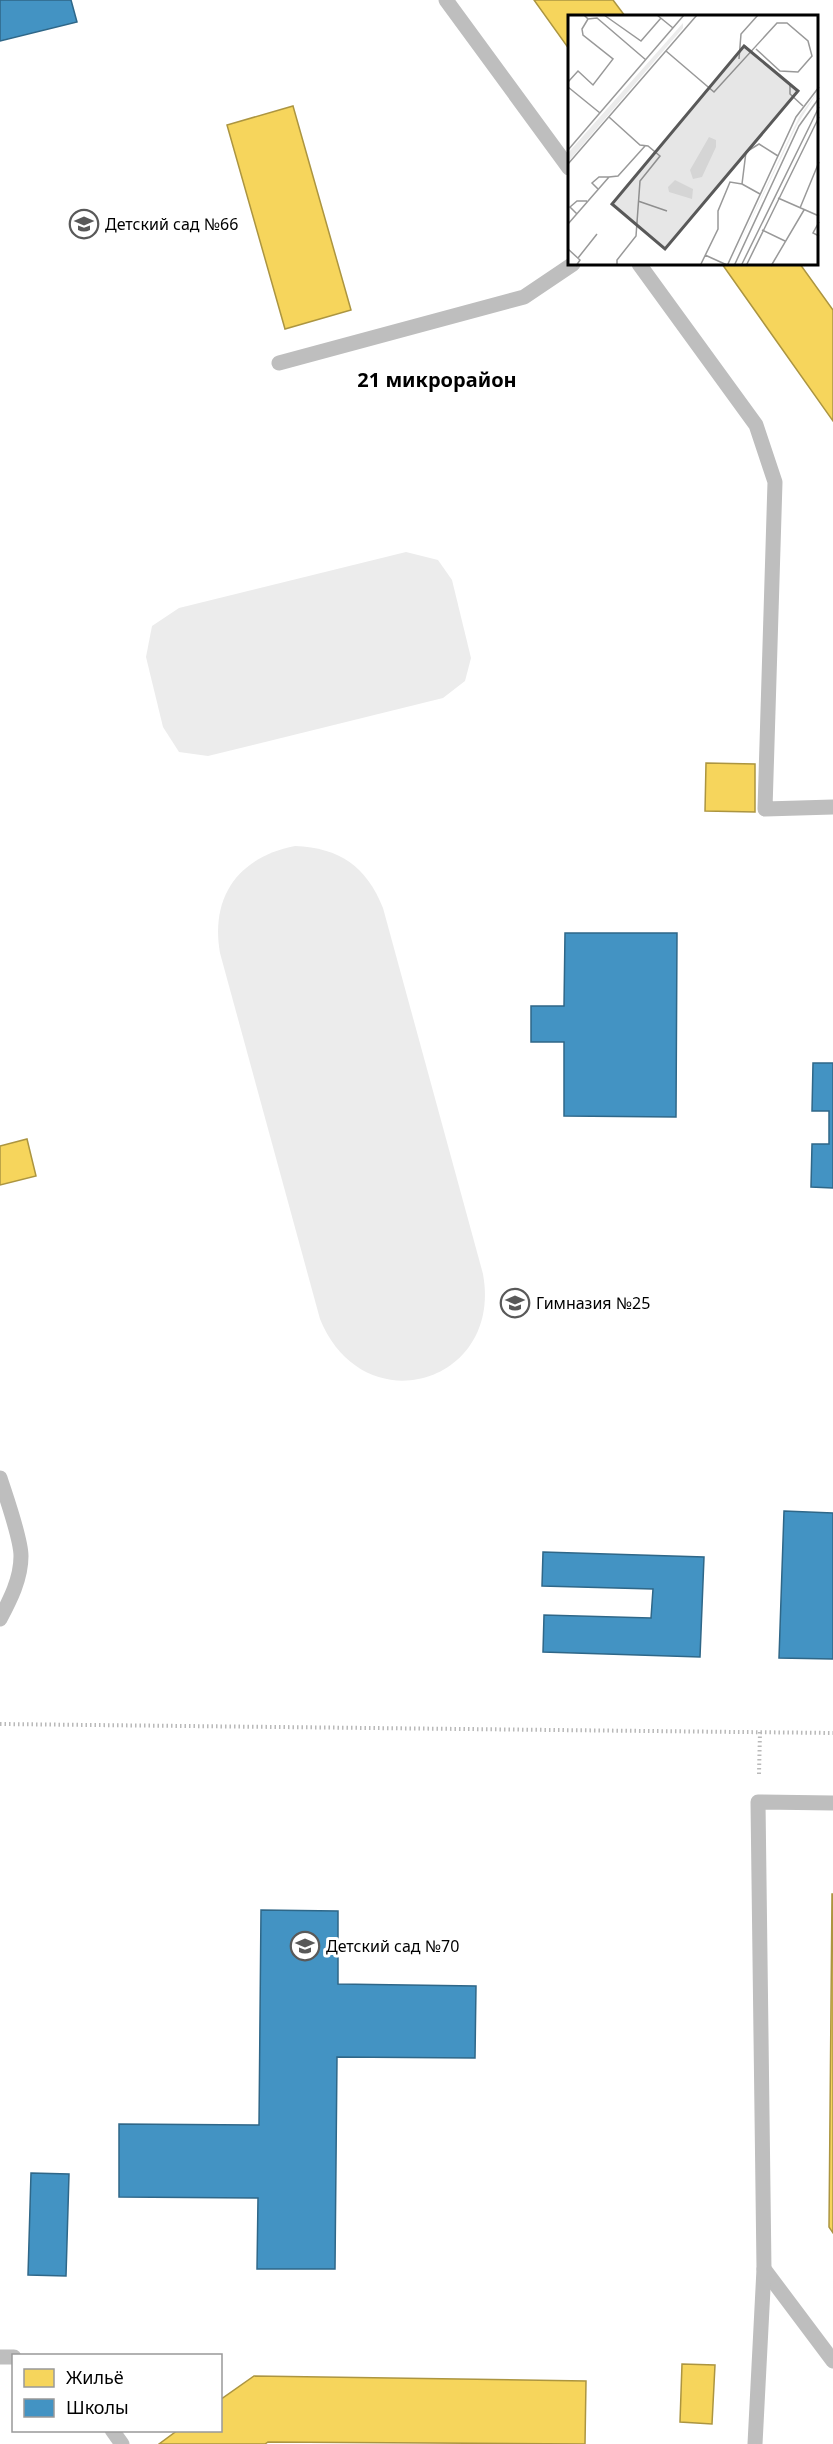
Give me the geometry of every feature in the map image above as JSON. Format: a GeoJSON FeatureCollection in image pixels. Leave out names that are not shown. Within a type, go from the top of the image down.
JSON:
{"type":"FeatureCollection","features":[{"type":"Feature","properties":{"kind":"lane"},"geometry":{"type":"LineString","coordinates":[[446,0],[568,167]]}},
{"type":"Feature","properties":{"kind":"lane"},"geometry":{"type":"LineString","coordinates":[[279,363],[524,297],[570,266]]}},
{"type":"Feature","properties":{"kind":"lane"},"geometry":{"type":"LineString","coordinates":[[640,266],[756,424],[775,482],[765,809],[833,807]]}},
{"type":"Feature","properties":{"kind":"lane"},"geometry":{"type":"LineString","coordinates":[[0,1478],[21,1556],[13,1595],[0,1619]]}},
{"type":"Feature","properties":{"kind":"lane"},"geometry":{"type":"LineString","coordinates":[[755,2444],[764,2268],[758,1802],[833,1803]]}},
{"type":"Feature","properties":{"kind":"lane"},"geometry":{"type":"LineString","coordinates":[[764,2268],[833,2361]]}},
{"type":"Feature","properties":{"kind":"path"},"geometry":{"type":"LineString","coordinates":[[0,1724],[833,1733]]}},
{"type":"Feature","properties":{"kind":"path"},"geometry":{"type":"LineString","coordinates":[[758,1802],[760,1732]]}},
{"type":"Feature","properties":{"kind":"shaded area"},"geometry":{"type":"Polygon","coordinates":[[[406,552],[438,560],[452,580],[471,658],[465,681],[443,698],[208,756],[179,752],[163,727],[146,657],[152,626],[179,608],[406,552]]]}},
{"type":"Feature","properties":{"kind":"shaded area"},"geometry":{"type":"Polygon","coordinates":[[[295,846],[325,851],[349,862],[360,870],[383,908],[483,1274],[484,1312],[472,1342],[452,1365],[425,1378],[396,1380],[366,1372],[340,1352],[320,1319],[220,953],[218,932],[220,914],[233,882],[258,859],[275,851],[295,846]]]}},
{"type":"Feature","properties":{"kind":"building: Жильё"},"geometry":{"type":"Polygon","coordinates":[[[534,0],[613,0],[624,15],[568,15],[568,48],[534,0]]]}},
{"type":"Feature","properties":{"kind":"building: Жильё"},"geometry":{"type":"Polygon","coordinates":[[[293,106],[351,310],[285,329],[227,125],[293,106]]]}},
{"type":"Feature","properties":{"kind":"building: Жильё"},"geometry":{"type":"Polygon","coordinates":[[[723,266],[801,266],[833,310],[833,421],[723,266]]]}},
{"type":"Feature","properties":{"kind":"building: Жильё"},"geometry":{"type":"Polygon","coordinates":[[[706,763],[755,764],[755,812],[705,811],[706,763]]]}},
{"type":"Feature","properties":{"kind":"building: Жильё"},"geometry":{"type":"Polygon","coordinates":[[[27,1139],[36,1176],[0,1185],[0,1146],[27,1139]]]}},
{"type":"Feature","properties":{"kind":"building: Жильё"},"geometry":{"type":"Polygon","coordinates":[[[833,1894],[833,2233],[829,2227],[833,1894]]]}},
{"type":"Feature","properties":{"kind":"building: Жильё"},"geometry":{"type":"Polygon","coordinates":[[[682,2364],[715,2365],[712,2424],[680,2422],[682,2364]]]}},
{"type":"Feature","properties":{"kind":"building: Жильё"},"geometry":{"type":"Polygon","coordinates":[[[254,2376],[586,2381],[585,2444],[268,2442],[265,2444],[159,2444],[175,2432],[222,2432],[222,2399],[254,2376]]]}},
{"type":"Feature","properties":{"kind":"building: Школы"},"geometry":{"type":"Polygon","coordinates":[[[0,0],[71,0],[77,22],[0,41],[0,0]]]}},
{"type":"Feature","properties":{"kind":"building: Школы"},"geometry":{"type":"Polygon","coordinates":[[[565,933],[677,933],[676,1117],[564,1116],[564,1042],[531,1042],[531,1006],[564,1006],[565,933]]]}},
{"type":"Feature","properties":{"kind":"building: Школы"},"geometry":{"type":"Polygon","coordinates":[[[813,1063],[833,1063],[833,1188],[811,1187],[812,1144],[829,1144],[829,1111],[812,1111],[813,1063]]]}},
{"type":"Feature","properties":{"kind":"building: Школы"},"geometry":{"type":"Polygon","coordinates":[[[784,1511],[833,1513],[833,1659],[779,1658],[784,1511]]]}},
{"type":"Feature","properties":{"kind":"building: Школы"},"geometry":{"type":"Polygon","coordinates":[[[543,1552],[704,1557],[700,1657],[543,1652],[544,1615],[651,1618],[653,1589],[542,1586],[543,1552]]]}},
{"type":"Feature","properties":{"kind":"building: Школы"},"geometry":{"type":"Polygon","coordinates":[[[261,1910],[338,1911],[338,1984],[476,1986],[475,2058],[337,2057],[335,2269],[257,2269],[258,2198],[119,2197],[119,2124],[259,2125],[261,1910]]]}},
{"type":"Feature","properties":{"kind":"building: Школы"},"geometry":{"type":"Polygon","coordinates":[[[31,2173],[69,2174],[66,2276],[28,2275],[31,2173]]]}},
{"type":"Feature","properties":{"kind":"place","name":"Детский сад №66"},"geometry":{"type":"Point","coordinates":[84,224]}},
{"type":"Feature","properties":{"kind":"place","name":"Гимназия №25"},"geometry":{"type":"Point","coordinates":[515,1303]}},
{"type":"Feature","properties":{"kind":"place","name":"Детский сад №70"},"geometry":{"type":"Point","coordinates":[305,1946]}},
{"type":"Feature","properties":{"kind":"district","name":"21 микрорайон"},"geometry":{"type":"Point","coordinates":[437,379]}}]}
